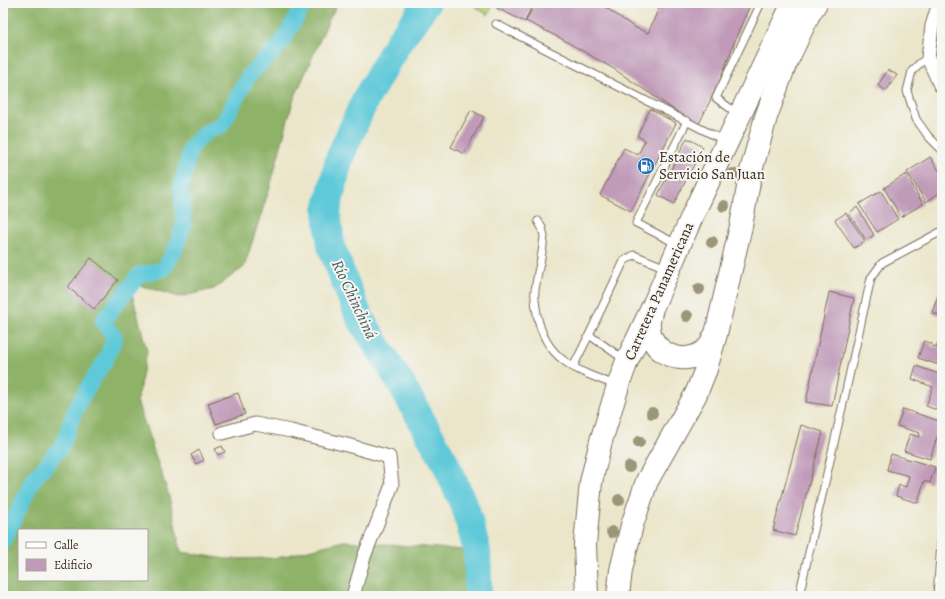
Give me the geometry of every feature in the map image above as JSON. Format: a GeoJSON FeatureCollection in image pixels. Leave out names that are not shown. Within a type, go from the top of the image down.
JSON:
{"type":"FeatureCollection","features":[{"type":"Feature","properties":{"kind":"highway","name":"Carretera Panamericana"},"geometry":{"type":"LineString","coordinates":[[587,596],[585,544],[591,482],[601,441],[618,386],[627,361],[653,306],[668,269],[793,3]]}},
{"type":"Feature","properties":{"kind":"highway"},"geometry":{"type":"LineString","coordinates":[[618,596],[621,570],[632,525],[647,481],[696,394],[706,369],[716,334],[741,226],[751,171],[766,117],[785,65],[809,14],[816,3]]}},
{"type":"Feature","properties":{"kind":"highway"},"geometry":{"type":"LineString","coordinates":[[653,306],[648,320],[650,335],[657,347],[669,356],[683,359],[697,356],[709,347],[716,334]]}},
{"type":"Feature","properties":{"kind":"street"},"geometry":{"type":"LineString","coordinates":[[939,3],[932,26],[928,58],[942,88]]}},
{"type":"Feature","properties":{"kind":"street"},"geometry":{"type":"LineString","coordinates":[[222,433],[255,424],[319,438],[389,457],[392,485],[364,557],[353,596]]}},
{"type":"Feature","properties":{"kind":"lane"},"geometry":{"type":"LineString","coordinates":[[739,116],[716,98],[761,3]]}},
{"type":"Feature","properties":{"kind":"lane"},"geometry":{"type":"LineString","coordinates":[[496,24],[727,142]]}},
{"type":"Feature","properties":{"kind":"lane"},"geometry":{"type":"LineString","coordinates":[[928,58],[912,71],[907,91],[916,119],[928,136],[942,150]]}},
{"type":"Feature","properties":{"kind":"lane"},"geometry":{"type":"LineString","coordinates":[[679,245],[636,223],[687,121]]}},
{"type":"Feature","properties":{"kind":"lane"},"geometry":{"type":"LineString","coordinates":[[538,221],[544,236],[535,291],[539,323],[545,339],[557,356],[573,367],[584,373],[618,386]]}},
{"type":"Feature","properties":{"kind":"lane"},"geometry":{"type":"LineString","coordinates":[[799,596],[841,416],[871,278],[882,263],[942,231]]}},
{"type":"Feature","properties":{"kind":"lane"},"geometry":{"type":"LineString","coordinates":[[573,367],[624,261],[634,254],[668,269]]}},
{"type":"Feature","properties":{"kind":"lane"},"geometry":{"type":"LineString","coordinates":[[589,335],[627,361]]}},
{"type":"Feature","properties":{"kind":"lane"},"geometry":{"type":"LineString","coordinates":[[937,596],[942,530]]}},
{"type":"Feature","properties":{"kind":"green space"},"geometry":{"type":"Polygon","coordinates":[[[3,3],[338,3],[330,17],[293,101],[270,187],[244,267],[214,289],[179,297],[129,282],[147,351],[137,401],[169,496],[181,552],[226,559],[277,558],[344,541],[477,551],[478,596],[3,596],[3,3]]]}},
{"type":"Feature","properties":{"kind":"green space"},"geometry":{"type":"Polygon","coordinates":[[[470,3],[494,3],[488,15],[470,3]]]}},
{"type":"Feature","properties":{"kind":"building"},"geometry":{"type":"Polygon","coordinates":[[[499,3],[533,3],[525,22],[497,8],[499,3]]]}},
{"type":"Feature","properties":{"kind":"building"},"geometry":{"type":"Polygon","coordinates":[[[535,3],[597,3],[634,27],[648,33],[661,3],[751,3],[720,80],[698,126],[614,69],[560,38],[526,21],[535,3]]]}},
{"type":"Feature","properties":{"kind":"building"},"geometry":{"type":"Polygon","coordinates":[[[888,70],[897,75],[886,91],[878,85],[888,70]]]}},
{"type":"Feature","properties":{"kind":"building"},"geometry":{"type":"Polygon","coordinates":[[[650,109],[676,123],[631,211],[600,195],[624,148],[638,155],[645,140],[637,136],[650,109]]]}},
{"type":"Feature","properties":{"kind":"building"},"geometry":{"type":"Polygon","coordinates":[[[471,110],[484,117],[464,154],[451,147],[471,110]]]}},
{"type":"Feature","properties":{"kind":"building"},"geometry":{"type":"Polygon","coordinates":[[[687,138],[703,147],[674,204],[658,195],[687,138]]]}},
{"type":"Feature","properties":{"kind":"building"},"geometry":{"type":"Polygon","coordinates":[[[930,157],[942,175],[942,191],[926,202],[907,172],[930,157]]]}},
{"type":"Feature","properties":{"kind":"building"},"geometry":{"type":"Polygon","coordinates":[[[906,174],[923,204],[901,217],[884,188],[906,174]]]}},
{"type":"Feature","properties":{"kind":"building"},"geometry":{"type":"Polygon","coordinates":[[[881,191],[898,219],[877,232],[859,204],[881,191]]]}},
{"type":"Feature","properties":{"kind":"building"},"geometry":{"type":"Polygon","coordinates":[[[857,207],[874,235],[866,240],[849,213],[857,207]]]}},
{"type":"Feature","properties":{"kind":"building"},"geometry":{"type":"Polygon","coordinates":[[[846,213],[865,241],[854,248],[835,220],[846,213]]]}},
{"type":"Feature","properties":{"kind":"building"},"geometry":{"type":"Polygon","coordinates":[[[91,258],[118,280],[94,309],[68,287],[91,258]]]}},
{"type":"Feature","properties":{"kind":"building"},"geometry":{"type":"Polygon","coordinates":[[[829,292],[854,298],[832,406],[806,402],[829,292]]]}},
{"type":"Feature","properties":{"kind":"building"},"geometry":{"type":"Polygon","coordinates":[[[938,295],[942,297],[942,316],[932,313],[938,295]]]}},
{"type":"Feature","properties":{"kind":"building"},"geometry":{"type":"Polygon","coordinates":[[[924,341],[932,344],[931,346],[937,347],[939,342],[942,343],[942,366],[918,358],[924,341]]]}},
{"type":"Feature","properties":{"kind":"building"},"geometry":{"type":"Polygon","coordinates":[[[916,366],[942,375],[942,412],[926,406],[933,387],[912,379],[916,366]]]}},
{"type":"Feature","properties":{"kind":"building"},"geometry":{"type":"Polygon","coordinates":[[[238,393],[245,414],[216,424],[208,403],[238,393]]]}},
{"type":"Feature","properties":{"kind":"building"},"geometry":{"type":"Polygon","coordinates":[[[903,409],[942,422],[942,439],[937,437],[930,459],[904,451],[910,434],[919,437],[920,433],[897,426],[903,409]]]}},
{"type":"Feature","properties":{"kind":"building"},"geometry":{"type":"Polygon","coordinates":[[[801,425],[823,432],[795,536],[773,530],[801,425]]]}},
{"type":"Feature","properties":{"kind":"building"},"geometry":{"type":"Polygon","coordinates":[[[222,446],[225,452],[218,455],[215,449],[222,446]]]}},
{"type":"Feature","properties":{"kind":"building"},"geometry":{"type":"Polygon","coordinates":[[[199,450],[204,460],[196,464],[191,455],[199,450]]]}},
{"type":"Feature","properties":{"kind":"building"},"geometry":{"type":"Polygon","coordinates":[[[891,454],[935,467],[930,483],[924,481],[918,503],[896,496],[899,485],[906,487],[909,476],[887,470],[891,454]]]}},
{"type":"Feature","properties":{"kind":"waterway"},"geometry":{"type":"LineString","coordinates":[[3,542],[33,480],[62,446],[76,408],[106,359],[115,338],[103,321],[139,275],[164,269],[175,250],[184,224],[181,188],[191,147],[206,132],[222,125],[249,75],[281,44],[305,3]]}},
{"type":"Feature","properties":{"kind":"waterway","name":"Río Chinchiná"},"geometry":{"type":"LineString","coordinates":[[427,3],[399,41],[365,100],[339,159],[327,211],[331,246],[359,316],[401,384],[445,462],[466,510],[477,551],[478,596]]}},
{"type":"Feature","properties":{"kind":"place","name":"Estación de Servicio San Juan"},"geometry":{"type":"Point","coordinates":[646,166]}}]}
